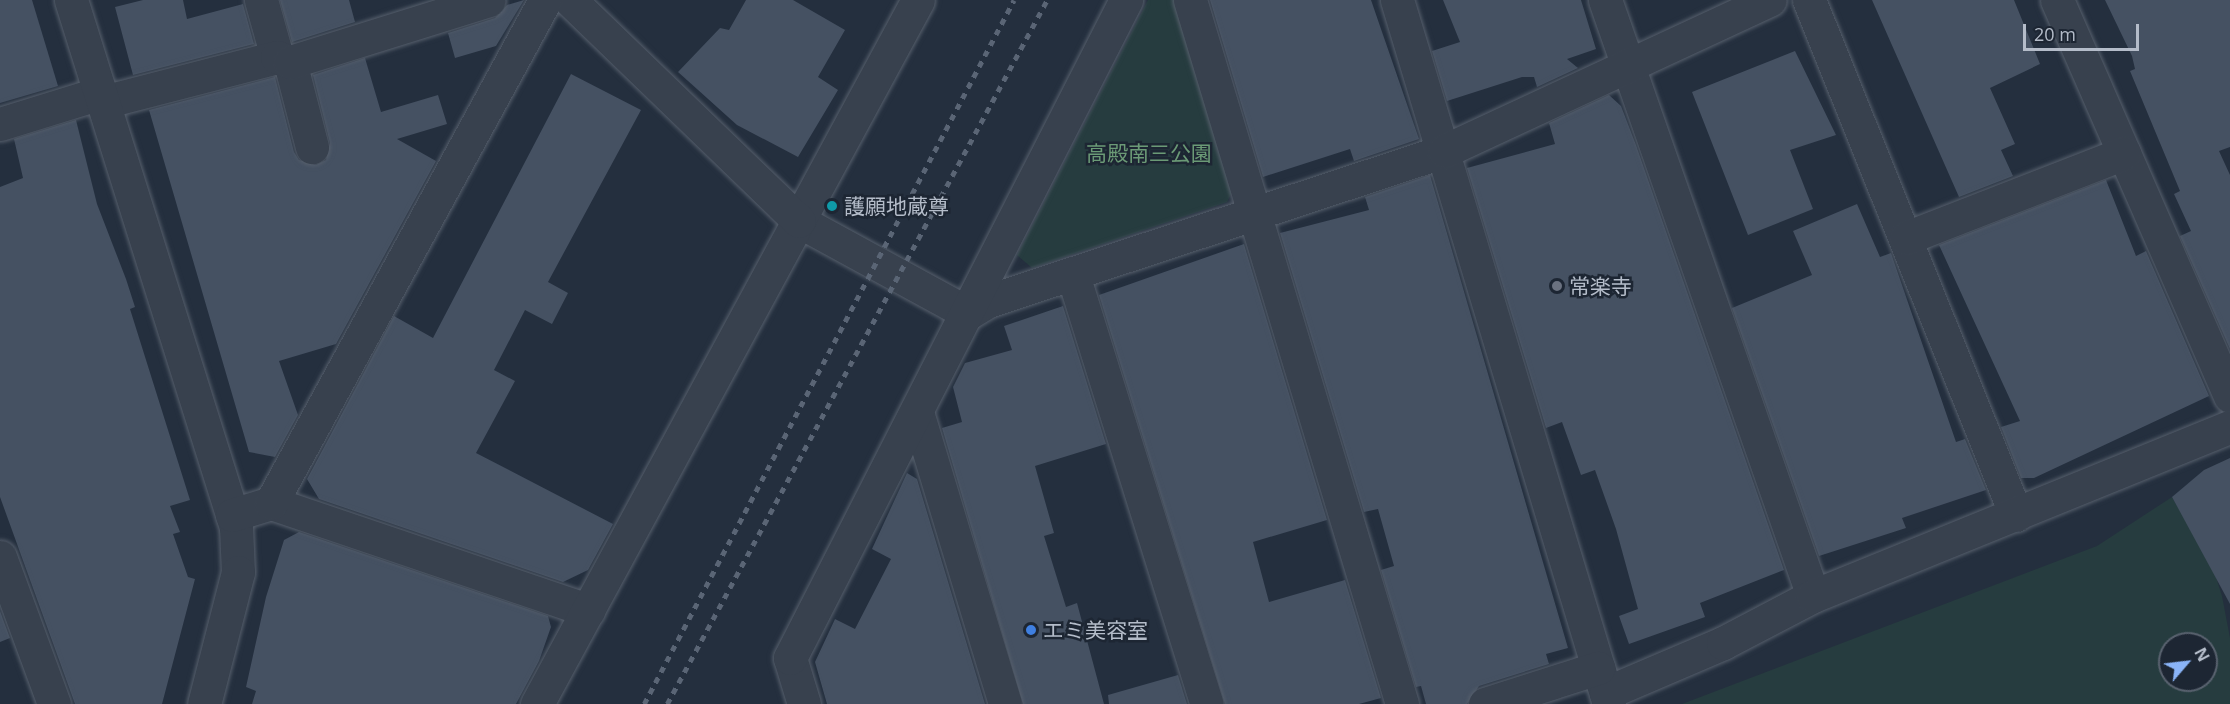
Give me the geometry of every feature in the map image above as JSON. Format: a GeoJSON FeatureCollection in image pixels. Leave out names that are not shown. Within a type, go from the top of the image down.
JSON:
{"type":"FeatureCollection","features":[{"type":"Feature","properties":{"kind":"street"},"geometry":{"type":"LineString","coordinates":[[71,0],[232,515],[238,573],[204,704]]}},
{"type":"Feature","properties":{"kind":"street"},"geometry":{"type":"LineString","coordinates":[[261,0],[312,147]]}},
{"type":"Feature","properties":{"kind":"street"},"geometry":{"type":"LineString","coordinates":[[0,124],[101,97],[283,60],[489,0]]}},
{"type":"Feature","properties":{"kind":"street"},"geometry":{"type":"LineString","coordinates":[[271,502],[545,0]]}},
{"type":"Feature","properties":{"kind":"street"},"geometry":{"type":"LineString","coordinates":[[570,0],[799,220],[968,313],[1073,275],[1444,151],[1770,0]]}},
{"type":"Feature","properties":{"kind":"street"},"geometry":{"type":"LineString","coordinates":[[537,704],[918,0]]}},
{"type":"Feature","properties":{"kind":"street"},"geometry":{"type":"LineString","coordinates":[[804,704],[790,658],[1126,0]]}},
{"type":"Feature","properties":{"kind":"street"},"geometry":{"type":"LineString","coordinates":[[1190,0],[1257,215],[1402,704]]}},
{"type":"Feature","properties":{"kind":"street"},"geometry":{"type":"LineString","coordinates":[[1398,0],[1604,688]]}},
{"type":"Feature","properties":{"kind":"street"},"geometry":{"type":"LineString","coordinates":[[1605,0],[1625,67],[1813,596]]}},
{"type":"Feature","properties":{"kind":"street"},"geometry":{"type":"LineString","coordinates":[[1809,0],[2016,515]]}},
{"type":"Feature","properties":{"kind":"street"},"geometry":{"type":"LineString","coordinates":[[2057,0],[2230,396]]}},
{"type":"Feature","properties":{"kind":"street"},"geometry":{"type":"LineString","coordinates":[[1906,238],[2124,153]]}},
{"type":"Feature","properties":{"kind":"street"},"geometry":{"type":"LineString","coordinates":[[1073,275],[1207,704]]}},
{"type":"Feature","properties":{"kind":"street"},"geometry":{"type":"LineString","coordinates":[[917,412],[1005,704]]}},
{"type":"Feature","properties":{"kind":"street"},"geometry":{"type":"LineString","coordinates":[[1485,704],[1604,688],[1723,643],[1813,596],[2230,427]]}},
{"type":"Feature","properties":{"kind":"street"},"geometry":{"type":"LineString","coordinates":[[232,515],[271,502],[588,610]]}},
{"type":"Feature","properties":{"kind":"street"},"geometry":{"type":"LineString","coordinates":[[0,560],[54,704]]}},
{"type":"Feature","properties":{"kind":"green space","name":"高殿南三公園"},"geometry":{"type":"Polygon","coordinates":[[[1148,0],[1174,0],[1235,186],[1227,202],[1032,268],[1017,255],[1148,0]]]}},
{"type":"Feature","properties":{"kind":"green space"},"geometry":{"type":"Polygon","coordinates":[[[2172,497],[2213,568],[2222,596],[2230,638],[2230,704],[1682,704],[2097,546],[2172,497]]]}},
{"type":"Feature","properties":{"kind":"building"},"geometry":{"type":"Polygon","coordinates":[[[0,0],[32,0],[58,86],[0,103],[0,0]]]}},
{"type":"Feature","properties":{"kind":"building"},"geometry":{"type":"Polygon","coordinates":[[[143,0],[183,0],[187,19],[243,4],[254,44],[133,75],[115,7],[143,0]]]}},
{"type":"Feature","properties":{"kind":"building"},"geometry":{"type":"Polygon","coordinates":[[[280,0],[349,0],[355,22],[292,42],[280,0]]]}},
{"type":"Feature","properties":{"kind":"building"},"geometry":{"type":"Polygon","coordinates":[[[524,0],[496,46],[455,58],[448,33],[495,18],[507,5],[524,0]]]}},
{"type":"Feature","properties":{"kind":"building"},"geometry":{"type":"Polygon","coordinates":[[[746,0],[793,0],[845,30],[818,77],[838,90],[798,157],[737,125],[678,72],[720,28],[729,30],[746,0]]]}},
{"type":"Feature","properties":{"kind":"building"},"geometry":{"type":"Polygon","coordinates":[[[1210,0],[1371,0],[1419,139],[1354,161],[1350,149],[1263,177],[1210,0]]]}},
{"type":"Feature","properties":{"kind":"building"},"geometry":{"type":"Polygon","coordinates":[[[1443,0],[1581,0],[1596,49],[1567,59],[1578,68],[1537,87],[1534,77],[1522,77],[1447,101],[1432,51],[1460,42],[1443,0]]]}},
{"type":"Feature","properties":{"kind":"building"},"geometry":{"type":"Polygon","coordinates":[[[1872,0],[2014,0],[2040,64],[1990,88],[2015,144],[2001,150],[2013,176],[1959,197],[1872,0]]]}},
{"type":"Feature","properties":{"kind":"building"},"geometry":{"type":"Polygon","coordinates":[[[2105,0],[2230,0],[2230,147],[2219,151],[2230,175],[2230,349],[2180,236],[2191,231],[2174,194],[2180,191],[2130,71],[2135,69],[2132,56],[2105,0]]]}},
{"type":"Feature","properties":{"kind":"building"},"geometry":{"type":"Polygon","coordinates":[[[1795,51],[1836,135],[1790,150],[1813,209],[1748,235],[1692,92],[1795,51]]]}},
{"type":"Feature","properties":{"kind":"building"},"geometry":{"type":"Polygon","coordinates":[[[365,58],[381,112],[438,95],[447,124],[397,139],[436,161],[336,344],[279,361],[298,415],[275,457],[249,452],[149,110],[275,77],[294,152],[299,160],[316,165],[326,160],[330,143],[313,75],[365,58]]]}},
{"type":"Feature","properties":{"kind":"building"},"geometry":{"type":"Polygon","coordinates":[[[571,74],[641,110],[548,282],[568,293],[552,324],[525,310],[494,370],[515,381],[476,453],[613,524],[588,570],[563,582],[319,499],[307,479],[394,316],[433,338],[571,74]]]}},
{"type":"Feature","properties":{"kind":"building"},"geometry":{"type":"Polygon","coordinates":[[[1609,95],[1621,106],[1636,145],[1784,570],[1700,603],[1705,617],[1629,644],[1619,616],[1638,609],[1616,529],[1595,470],[1581,475],[1562,422],[1546,428],[1467,168],[1555,144],[1549,123],[1609,95]]]}},
{"type":"Feature","properties":{"kind":"building"},"geometry":{"type":"Polygon","coordinates":[[[76,120],[97,204],[135,307],[130,309],[190,500],[170,506],[180,532],[173,534],[188,577],[195,579],[162,704],[75,704],[0,497],[0,187],[23,178],[14,139],[76,120]]]}},
{"type":"Feature","properties":{"kind":"building"},"geometry":{"type":"Polygon","coordinates":[[[1430,175],[1568,648],[1546,654],[1549,664],[1479,686],[1467,704],[1426,704],[1421,686],[1416,687],[1381,570],[1394,566],[1378,509],[1364,512],[1280,233],[1369,210],[1365,197],[1430,175]]]}},
{"type":"Feature","properties":{"kind":"building"},"geometry":{"type":"Polygon","coordinates":[[[2106,180],[2136,256],[2146,251],[2209,396],[2034,478],[2021,478],[2001,427],[2020,421],[1939,245],[2106,180]]]}},
{"type":"Feature","properties":{"kind":"building"},"geometry":{"type":"Polygon","coordinates":[[[1857,204],[1880,257],[1891,253],[1956,442],[1965,439],[1986,490],[1902,518],[1906,528],[1819,556],[1732,308],[1812,275],[1793,231],[1857,204]]]}},
{"type":"Feature","properties":{"kind":"building"},"geometry":{"type":"Polygon","coordinates":[[[1244,244],[1327,520],[1253,542],[1269,602],[1345,580],[1381,698],[1359,704],[1225,704],[1099,295],[1244,244]]]}},
{"type":"Feature","properties":{"kind":"building"},"geometry":{"type":"Polygon","coordinates":[[[1063,306],[1106,444],[1035,466],[1054,533],[1044,536],[1066,607],[1077,603],[1104,704],[1023,704],[942,428],[962,422],[953,387],[965,363],[1012,350],[1004,326],[1063,306]]]}},
{"type":"Feature","properties":{"kind":"building"},"geometry":{"type":"Polygon","coordinates":[[[2230,458],[2230,604],[2172,497],[2204,470],[2230,458]]]}},
{"type":"Feature","properties":{"kind":"building"},"geometry":{"type":"Polygon","coordinates":[[[907,473],[917,479],[985,704],[827,704],[815,662],[835,619],[855,629],[891,559],[872,549],[907,473]]]}},
{"type":"Feature","properties":{"kind":"building"},"geometry":{"type":"Polygon","coordinates":[[[299,532],[548,616],[551,627],[539,661],[516,704],[252,704],[256,691],[246,687],[266,597],[284,540],[299,532]]]}},
{"type":"Feature","properties":{"kind":"building"},"geometry":{"type":"Polygon","coordinates":[[[0,611],[10,638],[0,642],[0,611]]]}},
{"type":"Feature","properties":{"kind":"building"},"geometry":{"type":"Polygon","coordinates":[[[1178,675],[1187,704],[1109,704],[1108,695],[1178,675]]]}},
{"type":"Feature","properties":{"kind":"railway"},"geometry":{"type":"LineString","coordinates":[[644,704],[1014,0]]}},
{"type":"Feature","properties":{"kind":"railway"},"geometry":{"type":"LineString","coordinates":[[667,704],[1047,0]]}},
{"type":"Feature","properties":{"kind":"place","name":"護願地蔵尊"},"geometry":{"type":"Point","coordinates":[832,206]}},
{"type":"Feature","properties":{"kind":"place","name":"常楽寺"},"geometry":{"type":"Point","coordinates":[1557,286]}},
{"type":"Feature","properties":{"kind":"place","name":"エミ美容室"},"geometry":{"type":"Point","coordinates":[1031,630]}}]}
